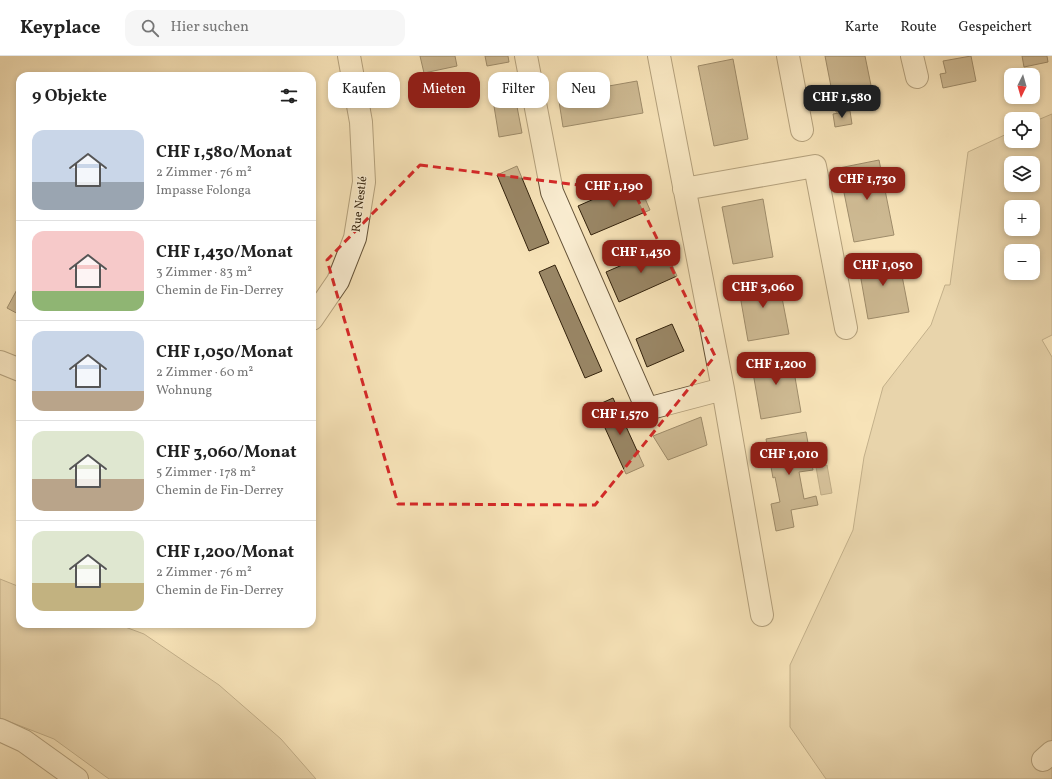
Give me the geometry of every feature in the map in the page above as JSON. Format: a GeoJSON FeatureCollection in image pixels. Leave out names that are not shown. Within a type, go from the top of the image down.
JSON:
{"type":"FeatureCollection","features":[{"type":"Feature","properties":{"kind":"street","name":"Rue Nestlé"},"geometry":{"type":"LineString","coordinates":[[316,313],[338,281],[355,238],[364,182],[361,122],[349,56]]}},
{"type":"Feature","properties":{"kind":"street"},"geometry":{"type":"LineString","coordinates":[[526,56],[552,192],[646,409],[723,389]]}},
{"type":"Feature","properties":{"kind":"street"},"geometry":{"type":"LineString","coordinates":[[659,56],[723,389],[762,615]]}},
{"type":"Feature","properties":{"kind":"street"},"geometry":{"type":"LineString","coordinates":[[788,56],[802,130]]}},
{"type":"Feature","properties":{"kind":"street"},"geometry":{"type":"LineString","coordinates":[[912,56],[917,77]]}},
{"type":"Feature","properties":{"kind":"street"},"geometry":{"type":"LineString","coordinates":[[684,189],[815,166],[846,328]]}},
{"type":"Feature","properties":{"kind":"street"},"geometry":{"type":"LineString","coordinates":[[0,362],[16,368]]}},
{"type":"Feature","properties":{"kind":"street"},"geometry":{"type":"LineString","coordinates":[[0,730],[24,741],[77,779]]}},
{"type":"Feature","properties":{"kind":"highlighted area"},"geometry":{"type":"Polygon","coordinates":[[[420,165],[634,192],[715,356],[595,505],[398,504],[327,260],[420,165]]]}},
{"type":"Feature","properties":{"kind":"shaded area"},"geometry":{"type":"Polygon","coordinates":[[[1052,114],[1052,335],[1042,340],[1052,357],[1052,779],[826,779],[790,727],[790,665],[853,530],[864,457],[883,387],[931,325],[945,285],[950,285],[968,152],[1004,135],[1004,148],[1040,148],[1040,119],[1052,114]]]}},
{"type":"Feature","properties":{"kind":"shaded area"},"geometry":{"type":"Polygon","coordinates":[[[827,465],[832,493],[821,495],[816,467],[827,465]]]}},
{"type":"Feature","properties":{"kind":"shaded area"},"geometry":{"type":"Polygon","coordinates":[[[0,579],[16,585],[16,628],[128,628],[144,634],[219,685],[281,739],[316,779],[109,779],[54,739],[0,718],[0,579]]]}},
{"type":"Feature","properties":{"kind":"building"},"geometry":{"type":"Polygon","coordinates":[[[420,56],[455,56],[457,66],[424,72],[420,56]]]}},
{"type":"Feature","properties":{"kind":"building"},"geometry":{"type":"Polygon","coordinates":[[[485,56],[508,56],[509,62],[487,66],[485,56]]]}},
{"type":"Feature","properties":{"kind":"building"},"geometry":{"type":"Polygon","coordinates":[[[825,56],[865,56],[875,105],[836,112],[825,56]]]}},
{"type":"Feature","properties":{"kind":"building"},"geometry":{"type":"Polygon","coordinates":[[[971,56],[976,81],[943,88],[940,74],[946,73],[943,61],[971,56]]]}},
{"type":"Feature","properties":{"kind":"building"},"geometry":{"type":"Polygon","coordinates":[[[1022,56],[1047,56],[1048,62],[1024,67],[1022,56]]]}},
{"type":"Feature","properties":{"kind":"building"},"geometry":{"type":"Polygon","coordinates":[[[733,59],[748,139],[714,146],[698,66],[733,59]]]}},
{"type":"Feature","properties":{"kind":"building"},"geometry":{"type":"Polygon","coordinates":[[[637,81],[643,113],[563,127],[560,108],[610,108],[610,86],[637,81]]]}},
{"type":"Feature","properties":{"kind":"building"},"geometry":{"type":"Polygon","coordinates":[[[494,108],[517,108],[522,133],[499,137],[494,108]]]}},
{"type":"Feature","properties":{"kind":"building"},"geometry":{"type":"Polygon","coordinates":[[[850,111],[852,124],[835,127],[833,114],[850,111]]]}},
{"type":"Feature","properties":{"kind":"building"},"geometry":{"type":"Polygon","coordinates":[[[879,160],[894,235],[854,242],[839,168],[879,160]]]}},
{"type":"Feature","properties":{"kind":"building"},"geometry":{"type":"Polygon","coordinates":[[[517,166],[549,243],[529,251],[497,175],[517,166]]]}},
{"type":"Feature","properties":{"kind":"building"},"geometry":{"type":"Polygon","coordinates":[[[637,180],[650,210],[591,235],[578,206],[637,180]]]}},
{"type":"Feature","properties":{"kind":"building"},"geometry":{"type":"Polygon","coordinates":[[[763,199],[773,257],[733,264],[722,207],[763,199]]]}},
{"type":"Feature","properties":{"kind":"building"},"geometry":{"type":"Polygon","coordinates":[[[664,247],[677,276],[619,302],[606,272],[664,247]]]}},
{"type":"Feature","properties":{"kind":"building"},"geometry":{"type":"Polygon","coordinates":[[[898,255],[909,312],[868,319],[858,262],[898,255]]]}},
{"type":"Feature","properties":{"kind":"building"},"geometry":{"type":"Polygon","coordinates":[[[555,265],[602,371],[585,378],[539,272],[555,265]]]}},
{"type":"Feature","properties":{"kind":"building"},"geometry":{"type":"Polygon","coordinates":[[[778,277],[789,334],[748,341],[738,284],[778,277]]]}},
{"type":"Feature","properties":{"kind":"building"},"geometry":{"type":"Polygon","coordinates":[[[16,291],[16,313],[7,308],[16,291]]]}},
{"type":"Feature","properties":{"kind":"building"},"geometry":{"type":"Polygon","coordinates":[[[672,324],[684,351],[647,367],[636,339],[672,324]]]}},
{"type":"Feature","properties":{"kind":"building"},"geometry":{"type":"Polygon","coordinates":[[[791,354],[801,412],[761,419],[751,361],[791,354]]]}},
{"type":"Feature","properties":{"kind":"building"},"geometry":{"type":"Polygon","coordinates":[[[613,398],[644,466],[626,474],[595,406],[613,398]]]}},
{"type":"Feature","properties":{"kind":"building"},"geometry":{"type":"Polygon","coordinates":[[[701,417],[707,445],[668,460],[653,436],[701,417]]]}},
{"type":"Feature","properties":{"kind":"building"},"geometry":{"type":"Polygon","coordinates":[[[806,432],[813,470],[799,472],[804,499],[816,496],[818,505],[791,510],[794,527],[776,531],[771,504],[780,502],[775,477],[773,478],[766,439],[806,432]]]}}]}
